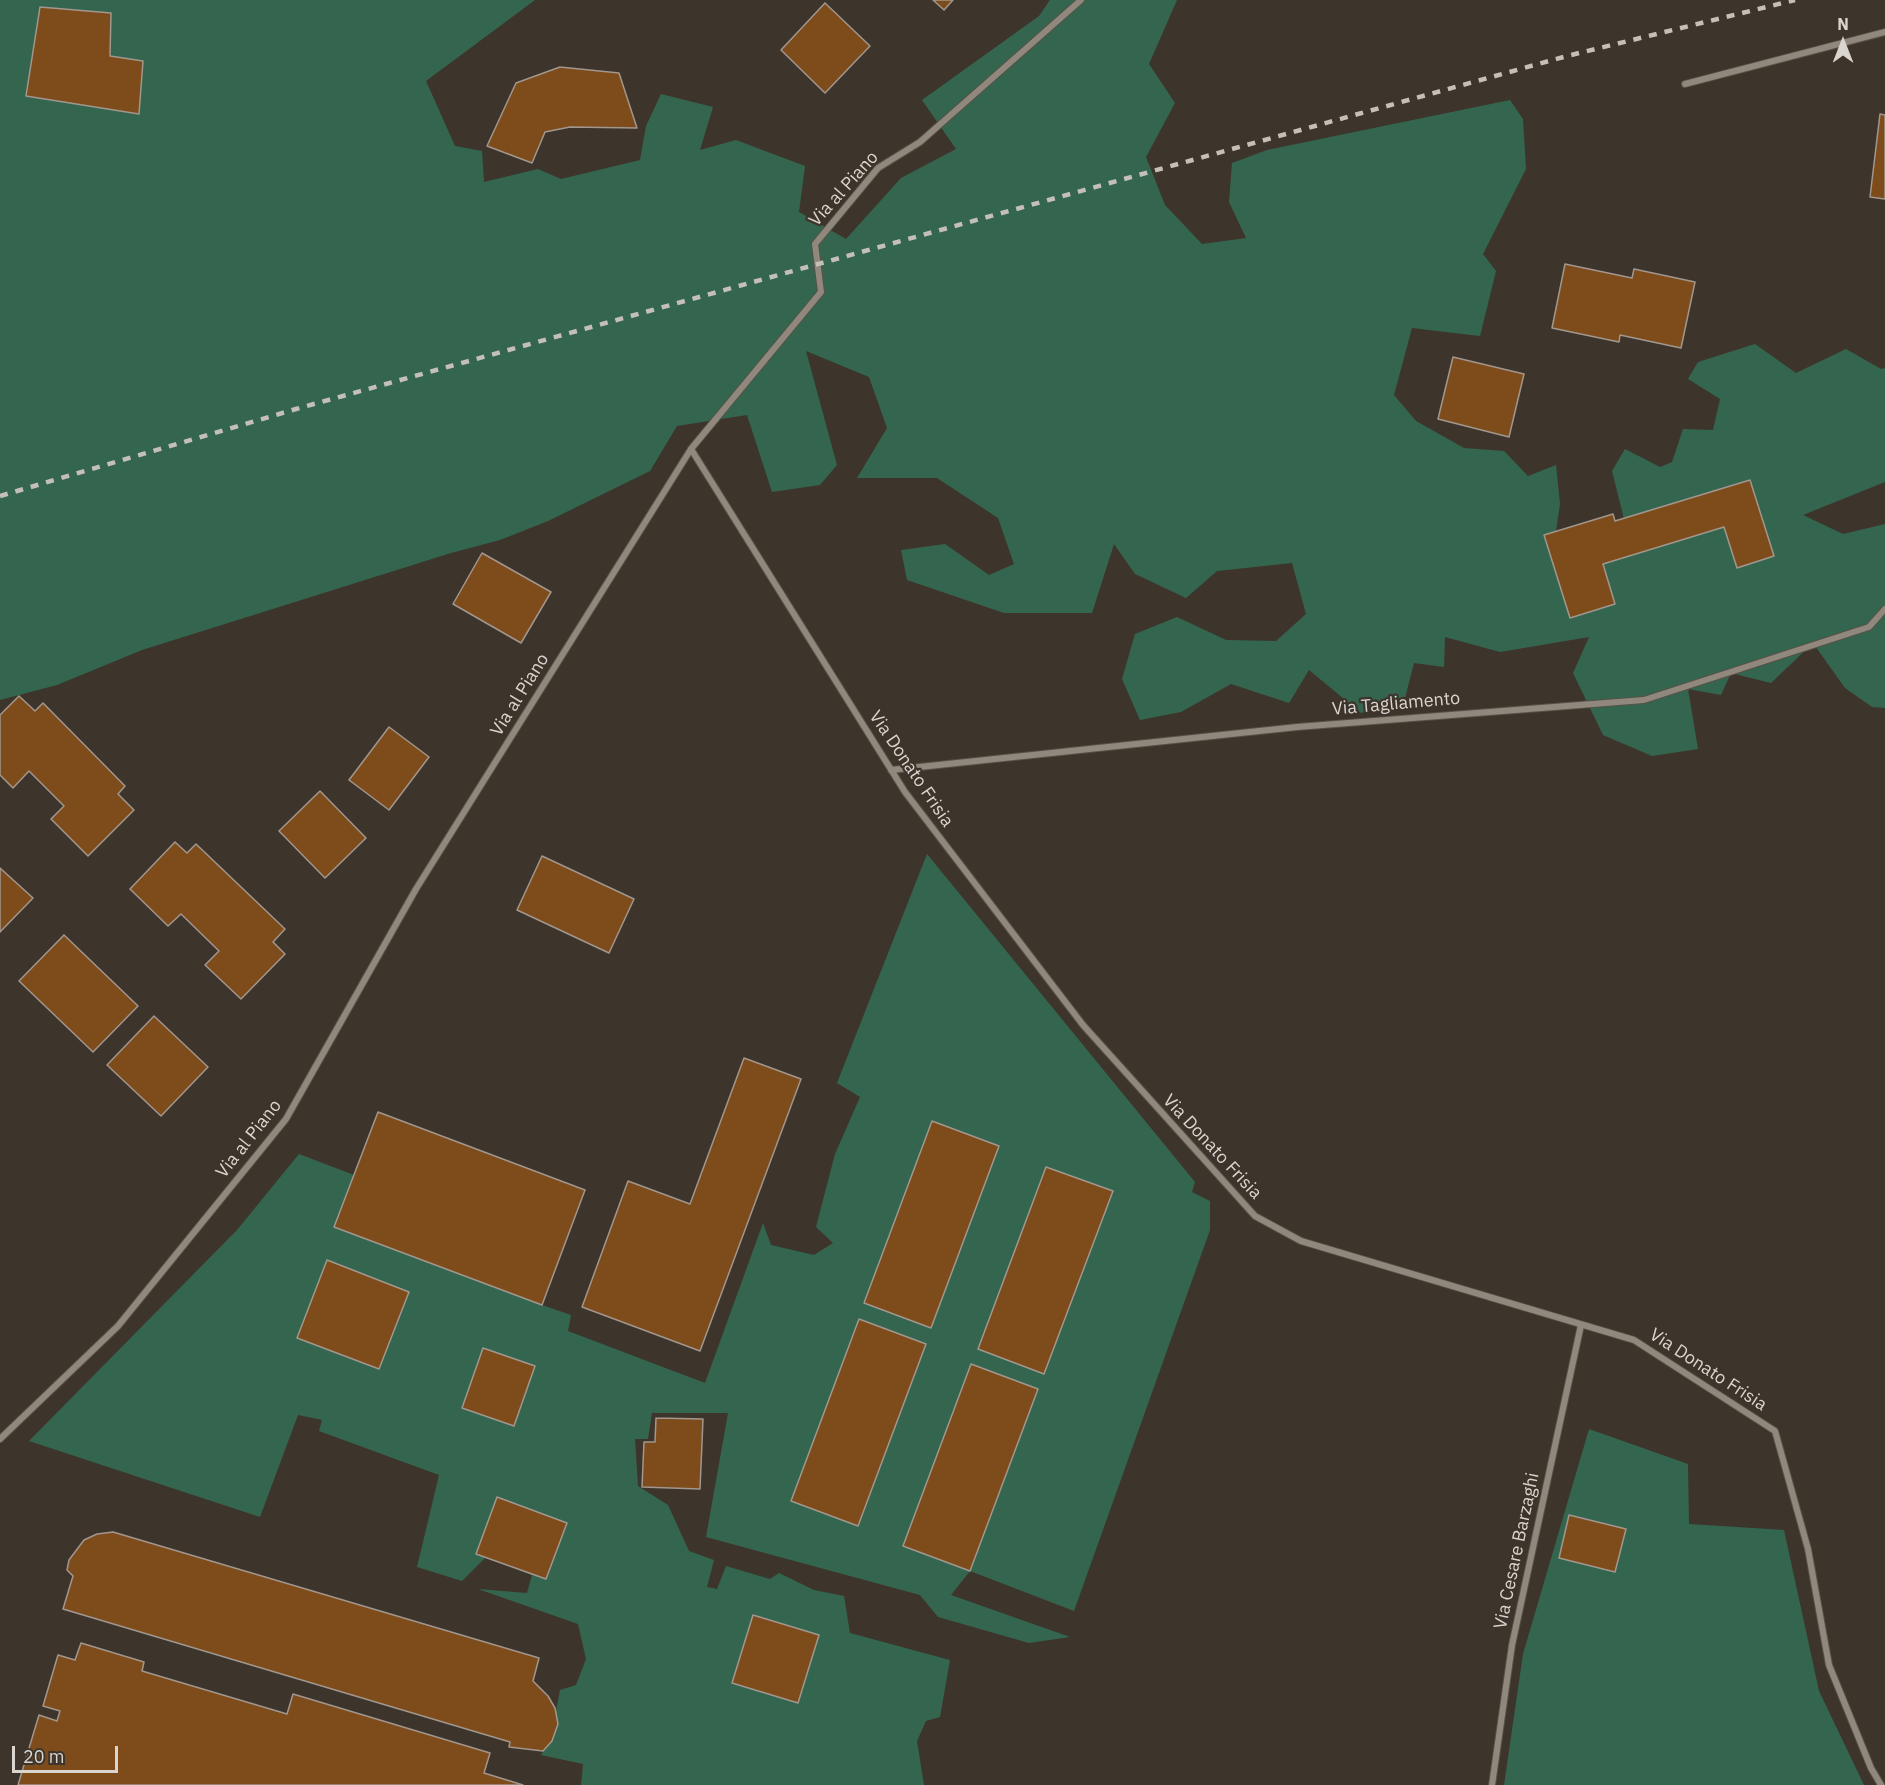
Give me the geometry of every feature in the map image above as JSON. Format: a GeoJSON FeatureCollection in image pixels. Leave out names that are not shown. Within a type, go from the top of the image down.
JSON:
{"type":"FeatureCollection","features":[{"type":"Feature","properties":{"kind":"street","name":"Via al Piano"},"geometry":{"type":"LineString","coordinates":[[0,1439],[118,1326],[286,1119],[416,889],[691,449],[821,292],[815,244],[878,168],[920,142],[1081,0]]}},
{"type":"Feature","properties":{"kind":"street"},"geometry":{"type":"LineString","coordinates":[[1685,84],[1885,32]]}},
{"type":"Feature","properties":{"kind":"street","name":"Via Donato Frisia"},"geometry":{"type":"LineString","coordinates":[[691,449],[891,770],[1083,1025],[1255,1216],[1301,1241],[1634,1340],[1775,1431],[1808,1550],[1829,1665],[1870,1768],[1881,1785]]}},
{"type":"Feature","properties":{"kind":"street","name":"Via Tagliamento"},"geometry":{"type":"LineString","coordinates":[[891,770],[1297,728],[1644,700],[1869,627],[1885,609]]}},
{"type":"Feature","properties":{"kind":"street","name":"Via Cesare Barzaghi"},"geometry":{"type":"LineString","coordinates":[[1492,1785],[1512,1645],[1581,1324]]}},
{"type":"Feature","properties":{"kind":"green space"},"geometry":{"type":"Polygon","coordinates":[[[0,0],[535,0],[426,81],[455,146],[482,151],[484,182],[538,169],[561,179],[640,160],[646,126],[661,94],[713,107],[700,150],[736,140],[805,166],[799,212],[846,239],[901,178],[956,149],[922,100],[1039,16],[1050,0],[1177,0],[1149,64],[1175,103],[1146,157],[1165,205],[1202,244],[1246,238],[1229,202],[1232,163],[1267,150],[1510,100],[1523,119],[1526,169],[1483,254],[1496,271],[1480,336],[1412,328],[1394,395],[1416,421],[1464,448],[1504,451],[1528,476],[1556,465],[1560,504],[1556,531],[1544,535],[1570,618],[1615,604],[1603,564],[1724,527],[1737,568],[1774,556],[1750,480],[1624,519],[1612,471],[1625,449],[1660,467],[1672,462],[1683,429],[1713,430],[1720,399],[1688,379],[1698,362],[1755,344],[1796,373],[1846,349],[1881,369],[1885,368],[1885,482],[1803,515],[1843,534],[1885,524],[1885,708],[1872,707],[1845,688],[1813,643],[1771,683],[1731,673],[1721,695],[1688,689],[1698,749],[1652,756],[1603,735],[1573,673],[1589,637],[1500,652],[1445,637],[1444,667],[1414,663],[1404,702],[1361,713],[1309,670],[1289,703],[1231,684],[1181,712],[1140,720],[1122,679],[1135,634],[1177,617],[1226,640],[1276,641],[1306,614],[1292,563],[1217,571],[1186,598],[1135,574],[1114,544],[1092,613],[1004,613],[907,580],[901,550],[945,544],[989,575],[1014,564],[998,518],[937,478],[857,478],[887,428],[869,377],[806,351],[837,465],[820,485],[772,492],[747,415],[677,426],[650,471],[548,521],[500,540],[451,553],[142,650],[57,685],[0,700],[0,0]]]}},
{"type":"Feature","properties":{"kind":"green space"},"geometry":{"type":"Polygon","coordinates":[[[927,854],[1195,1182],[1192,1192],[1210,1201],[1210,1230],[1074,1611],[970,1571],[951,1595],[1070,1637],[1029,1643],[938,1617],[920,1595],[706,1537],[728,1413],[652,1413],[648,1439],[635,1439],[638,1486],[668,1505],[689,1551],[714,1560],[707,1587],[717,1589],[726,1566],[770,1579],[779,1573],[814,1590],[844,1596],[850,1633],[950,1660],[940,1717],[926,1721],[917,1741],[924,1785],[581,1785],[583,1764],[541,1755],[551,1738],[560,1690],[576,1685],[586,1659],[578,1624],[478,1589],[527,1593],[532,1575],[486,1557],[462,1581],[417,1567],[439,1475],[319,1431],[322,1420],[298,1415],[260,1517],[29,1441],[237,1230],[299,1154],[354,1175],[542,1305],[571,1315],[568,1331],[705,1383],[763,1223],[771,1245],[814,1255],[833,1243],[816,1227],[835,1154],[860,1097],[837,1083],[927,854]]]}},
{"type":"Feature","properties":{"kind":"green space"},"geometry":{"type":"Polygon","coordinates":[[[1589,1429],[1688,1464],[1689,1524],[1784,1530],[1819,1691],[1864,1785],[1504,1785],[1523,1654],[1589,1429]]]}},
{"type":"Feature","properties":{"kind":"building"},"geometry":{"type":"Polygon","coordinates":[[[933,0],[953,0],[944,10],[933,0]]]}},
{"type":"Feature","properties":{"kind":"building"},"geometry":{"type":"Polygon","coordinates":[[[825,3],[870,46],[825,93],[781,50],[825,3]]]}},
{"type":"Feature","properties":{"kind":"building"},"geometry":{"type":"Polygon","coordinates":[[[40,7],[111,13],[110,56],[143,61],[139,114],[26,96],[40,7]]]}},
{"type":"Feature","properties":{"kind":"building"},"geometry":{"type":"Polygon","coordinates":[[[560,67],[619,73],[637,128],[570,127],[545,132],[532,163],[487,146],[516,83],[560,67]]]}},
{"type":"Feature","properties":{"kind":"building"},"geometry":{"type":"Polygon","coordinates":[[[1880,114],[1885,115],[1885,199],[1870,197],[1880,114]]]}},
{"type":"Feature","properties":{"kind":"building"},"geometry":{"type":"Polygon","coordinates":[[[1565,264],[1632,278],[1634,269],[1695,282],[1681,348],[1620,335],[1619,342],[1552,328],[1565,264]]]}},
{"type":"Feature","properties":{"kind":"building"},"geometry":{"type":"Polygon","coordinates":[[[1453,357],[1524,374],[1509,437],[1438,419],[1453,357]]]}},
{"type":"Feature","properties":{"kind":"building"},"geometry":{"type":"Polygon","coordinates":[[[1750,480],[1774,556],[1737,568],[1724,527],[1603,564],[1615,604],[1570,618],[1544,535],[1613,514],[1615,521],[1750,480]]]}},
{"type":"Feature","properties":{"kind":"building"},"geometry":{"type":"Polygon","coordinates":[[[482,553],[551,592],[521,643],[453,604],[482,553]]]}},
{"type":"Feature","properties":{"kind":"building"},"geometry":{"type":"Polygon","coordinates":[[[19,696],[35,711],[43,703],[125,786],[118,794],[134,810],[88,856],[51,819],[64,806],[29,771],[13,788],[0,775],[0,715],[19,696]]]}},
{"type":"Feature","properties":{"kind":"building"},"geometry":{"type":"Polygon","coordinates":[[[389,727],[429,757],[389,810],[349,780],[389,727]]]}},
{"type":"Feature","properties":{"kind":"building"},"geometry":{"type":"Polygon","coordinates":[[[320,791],[366,838],[325,878],[279,831],[320,791]]]}},
{"type":"Feature","properties":{"kind":"building"},"geometry":{"type":"Polygon","coordinates":[[[175,842],[187,853],[196,844],[285,929],[273,942],[285,954],[241,999],[205,965],[219,951],[181,914],[168,926],[130,889],[175,842]]]}},
{"type":"Feature","properties":{"kind":"building"},"geometry":{"type":"Polygon","coordinates":[[[542,856],[634,899],[609,953],[517,910],[542,856]]]}},
{"type":"Feature","properties":{"kind":"building"},"geometry":{"type":"Polygon","coordinates":[[[0,868],[33,898],[0,932],[0,868]]]}},
{"type":"Feature","properties":{"kind":"building"},"geometry":{"type":"Polygon","coordinates":[[[64,935],[138,1006],[93,1052],[19,981],[64,935]]]}},
{"type":"Feature","properties":{"kind":"building"},"geometry":{"type":"Polygon","coordinates":[[[154,1016],[208,1067],[161,1116],[107,1065],[154,1016]]]}},
{"type":"Feature","properties":{"kind":"building"},"geometry":{"type":"Polygon","coordinates":[[[744,1058],[801,1079],[700,1351],[582,1307],[628,1181],[690,1204],[744,1058]]]}},
{"type":"Feature","properties":{"kind":"building"},"geometry":{"type":"Polygon","coordinates":[[[378,1112],[585,1190],[542,1305],[334,1227],[378,1112]]]}},
{"type":"Feature","properties":{"kind":"building"},"geometry":{"type":"Polygon","coordinates":[[[932,1121],[999,1146],[931,1328],[864,1303],[932,1121]]]}},
{"type":"Feature","properties":{"kind":"building"},"geometry":{"type":"Polygon","coordinates":[[[1046,1167],[1113,1191],[1044,1374],[978,1349],[1046,1167]]]}},
{"type":"Feature","properties":{"kind":"building"},"geometry":{"type":"Polygon","coordinates":[[[327,1260],[409,1292],[379,1369],[297,1338],[327,1260]]]}},
{"type":"Feature","properties":{"kind":"building"},"geometry":{"type":"Polygon","coordinates":[[[859,1319],[926,1344],[858,1526],[791,1501],[859,1319]]]}},
{"type":"Feature","properties":{"kind":"building"},"geometry":{"type":"Polygon","coordinates":[[[483,1348],[535,1366],[514,1426],[462,1408],[483,1348]]]}},
{"type":"Feature","properties":{"kind":"building"},"geometry":{"type":"Polygon","coordinates":[[[971,1364],[1038,1389],[970,1571],[903,1546],[971,1364]]]}},
{"type":"Feature","properties":{"kind":"building"},"geometry":{"type":"Polygon","coordinates":[[[656,1418],[703,1419],[700,1489],[642,1487],[644,1442],[655,1442],[656,1418]]]}},
{"type":"Feature","properties":{"kind":"building"},"geometry":{"type":"Polygon","coordinates":[[[497,1497],[567,1523],[546,1579],[476,1554],[497,1497]]]}},
{"type":"Feature","properties":{"kind":"building"},"geometry":{"type":"Polygon","coordinates":[[[1569,1515],[1626,1529],[1615,1572],[1559,1558],[1569,1515]]]}},
{"type":"Feature","properties":{"kind":"building"},"geometry":{"type":"Polygon","coordinates":[[[113,1532],[539,1658],[533,1681],[548,1696],[555,1708],[558,1724],[552,1741],[543,1751],[509,1747],[510,1742],[63,1609],[73,1576],[67,1570],[69,1560],[84,1540],[97,1534],[113,1532]]]}},
{"type":"Feature","properties":{"kind":"building"},"geometry":{"type":"Polygon","coordinates":[[[753,1615],[819,1635],[798,1703],[732,1683],[753,1615]]]}},
{"type":"Feature","properties":{"kind":"building"},"geometry":{"type":"Polygon","coordinates":[[[81,1643],[144,1662],[142,1671],[287,1714],[293,1694],[490,1753],[484,1773],[523,1785],[18,1785],[39,1715],[57,1721],[60,1711],[43,1706],[58,1655],[75,1660],[81,1643]]]}},
{"type":"Feature","properties":{"kind":"railway"},"geometry":{"type":"LineString","coordinates":[[0,496],[296,409],[1567,56],[1795,0]]}}]}
